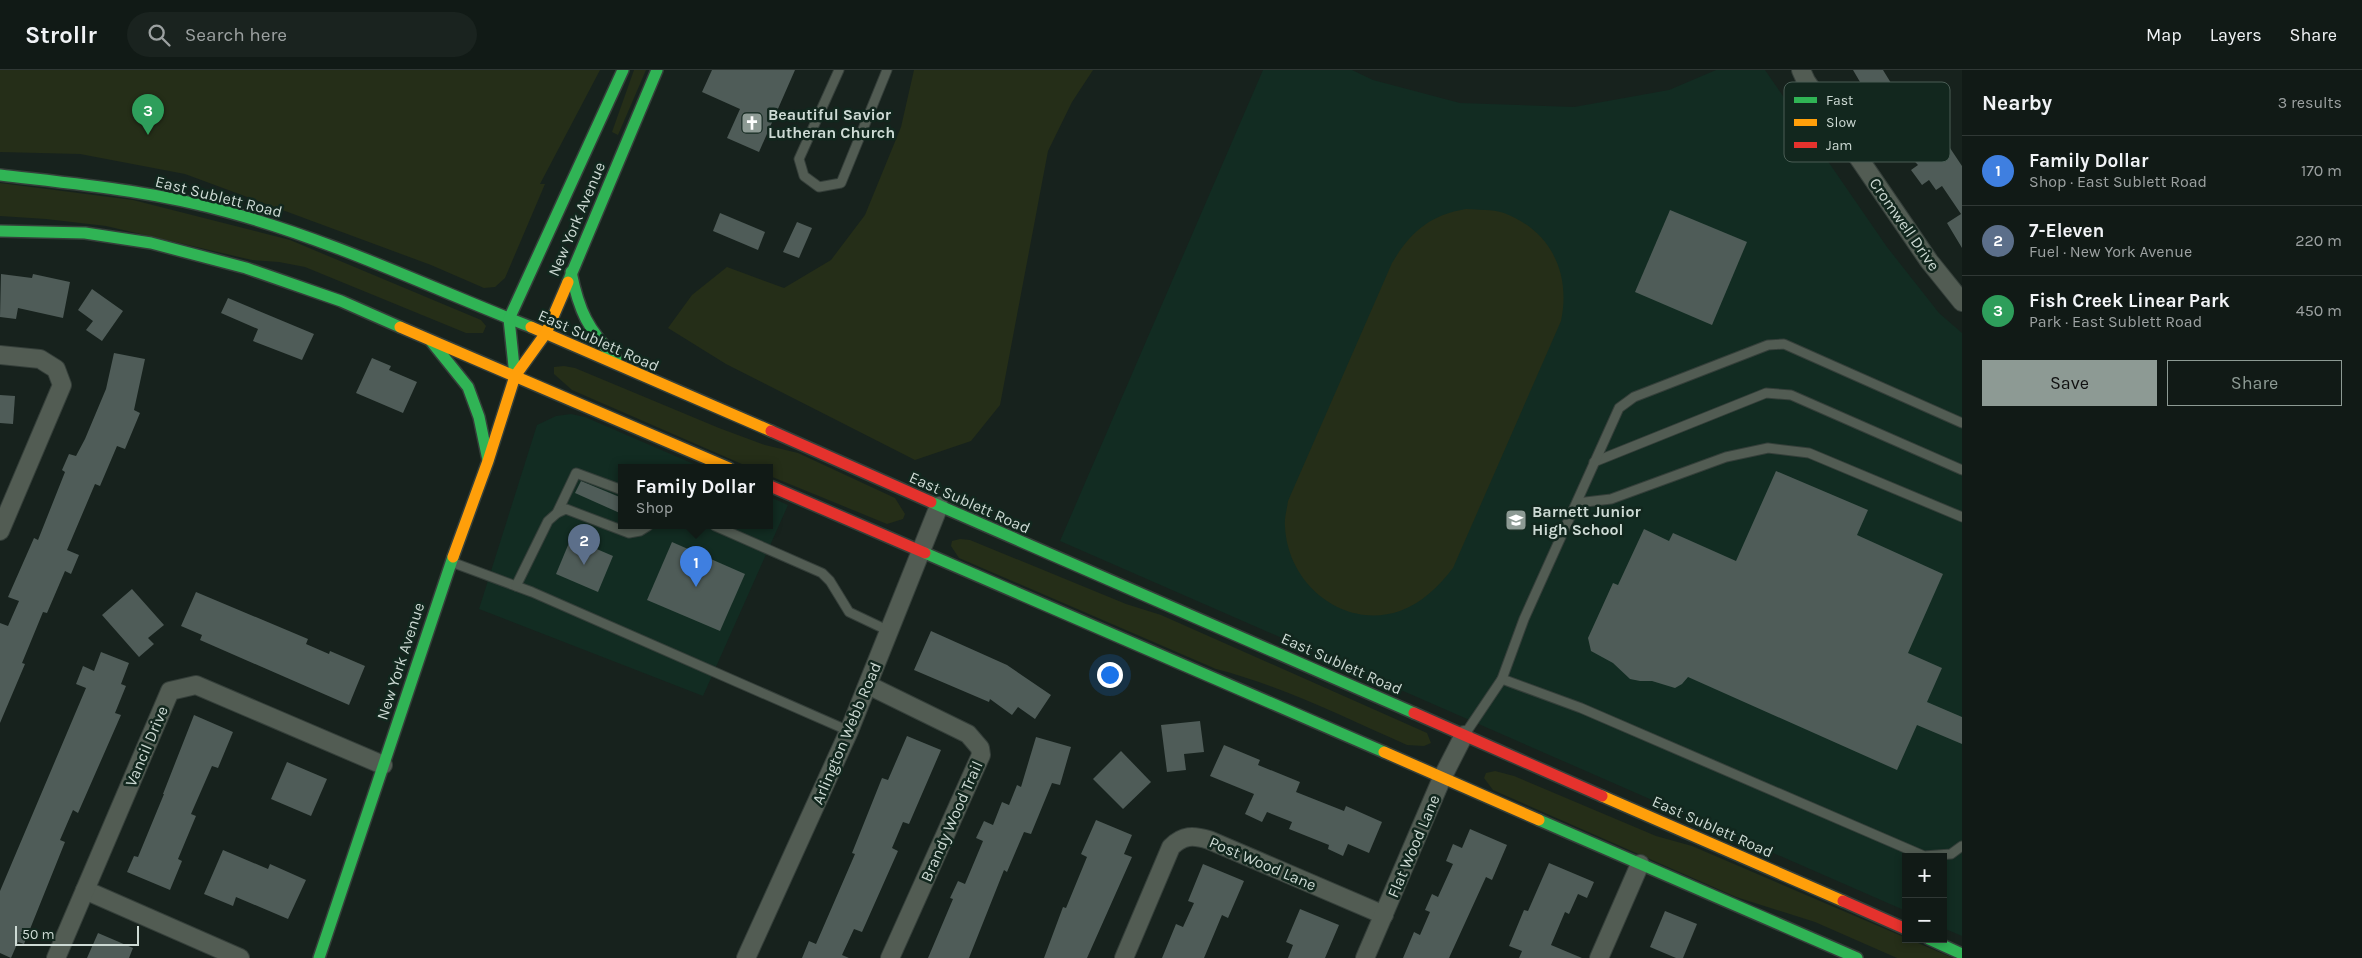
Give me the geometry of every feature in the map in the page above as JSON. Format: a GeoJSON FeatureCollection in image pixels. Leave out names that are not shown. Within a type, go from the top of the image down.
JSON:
{"type":"FeatureCollection","features":[{"type":"Feature","properties":{"kind":"main road","name":"New York Avenue"},"geometry":{"type":"LineString","coordinates":[[515,376],[509,319],[623,70]]}},
{"type":"Feature","properties":{"kind":"main road","name":"New York Avenue"},"geometry":{"type":"LineString","coordinates":[[319,958],[451,562],[488,461],[515,376],[546,333],[657,70]]}},
{"type":"Feature","properties":{"kind":"main road","name":"East Sublett Road"},"geometry":{"type":"LineString","coordinates":[[0,175],[144,194],[256,220],[354,253],[546,333],[630,372],[1902,927]]}},
{"type":"Feature","properties":{"kind":"main road"},"geometry":{"type":"LineString","coordinates":[[0,231],[84,233],[151,244],[246,268],[341,301],[515,376],[695,458],[715,464]]}},
{"type":"Feature","properties":{"kind":"main road"},"geometry":{"type":"LineString","coordinates":[[571,272],[581,314],[590,332],[630,372]]}},
{"type":"Feature","properties":{"kind":"main road"},"geometry":{"type":"LineString","coordinates":[[428,338],[468,388],[479,417],[488,461]]}},
{"type":"Feature","properties":{"kind":"main road"},"geometry":{"type":"LineString","coordinates":[[773,487],[1857,958]]}},
{"type":"Feature","properties":{"kind":"main road"},"geometry":{"type":"LineString","coordinates":[[1938,943],[1962,954]]}},
{"type":"Feature","properties":{"kind":"street","name":"Cromwell Drive"},"geometry":{"type":"LineString","coordinates":[[1801,70],[1807,82]]}},
{"type":"Feature","properties":{"kind":"street","name":"Cromwell Drive"},"geometry":{"type":"LineString","coordinates":[[1861,162],[1929,261],[1962,302]]}},
{"type":"Feature","properties":{"kind":"street"},"geometry":{"type":"LineString","coordinates":[[0,355],[40,359],[56,369],[62,385],[0,531]]}},
{"type":"Feature","properties":{"kind":"street","name":"Arlington Webb Road"},"geometry":{"type":"LineString","coordinates":[[746,958],[868,685],[939,506]]}},
{"type":"Feature","properties":{"kind":"street","name":"Vancil Drive"},"geometry":{"type":"LineString","coordinates":[[56,958],[170,691],[196,685],[383,766]]}},
{"type":"Feature","properties":{"kind":"street","name":"Brandy Wood Trail"},"geometry":{"type":"LineString","coordinates":[[868,685],[968,734],[975,740],[981,755],[890,958]]}},
{"type":"Feature","properties":{"kind":"street","name":"Flat Wood Lane"},"geometry":{"type":"LineString","coordinates":[[1365,958],[1442,778],[1464,735]]}},
{"type":"Feature","properties":{"kind":"street","name":"Post Wood Lane"},"geometry":{"type":"LineString","coordinates":[[1124,958],[1171,847],[1178,839],[1186,836],[1209,840],[1384,915]]}},
{"type":"Feature","properties":{"kind":"street"},"geometry":{"type":"LineString","coordinates":[[1599,958],[1640,864]]}},
{"type":"Feature","properties":{"kind":"street"},"geometry":{"type":"LineString","coordinates":[[85,890],[240,958]]}},
{"type":"Feature","properties":{"kind":"lane"},"geometry":{"type":"LineString","coordinates":[[838,70],[799,159],[804,176],[819,187],[841,182],[887,70]]}},
{"type":"Feature","properties":{"kind":"lane"},"geometry":{"type":"LineString","coordinates":[[1464,735],[1502,679],[1524,619],[1619,408],[1634,397],[1768,345],[1784,344],[1962,423]]}},
{"type":"Feature","properties":{"kind":"lane"},"geometry":{"type":"LineString","coordinates":[[1594,462],[1766,393],[1791,395],[1962,470]]}},
{"type":"Feature","properties":{"kind":"lane"},"geometry":{"type":"LineString","coordinates":[[1577,503],[1611,499],[1726,457],[1768,448],[1809,453],[1962,517]]}},
{"type":"Feature","properties":{"kind":"lane"},"geometry":{"type":"LineString","coordinates":[[557,513],[576,473],[618,489]]}},
{"type":"Feature","properties":{"kind":"lane"},"geometry":{"type":"LineString","coordinates":[[516,586],[548,521],[557,513],[566,509],[618,528]]}},
{"type":"Feature","properties":{"kind":"lane"},"geometry":{"type":"LineString","coordinates":[[619,529],[630,533],[642,529]]}},
{"type":"Feature","properties":{"kind":"lane"},"geometry":{"type":"LineString","coordinates":[[722,529],[822,573],[830,580],[849,612],[889,631]]}},
{"type":"Feature","properties":{"kind":"lane"},"geometry":{"type":"LineString","coordinates":[[451,562],[516,586],[848,731]]}},
{"type":"Feature","properties":{"kind":"lane"},"geometry":{"type":"LineString","coordinates":[[1502,679],[1581,708],[1924,856],[1951,854],[1962,846]]}},
{"type":"Feature","properties":{"kind":"shaded area"},"geometry":{"type":"Polygon","coordinates":[[[0,70],[600,70],[540,184],[545,184],[505,278],[495,287],[484,288],[431,265],[185,174],[80,154],[0,152],[0,70]]]}},
{"type":"Feature","properties":{"kind":"shaded area"},"geometry":{"type":"Polygon","coordinates":[[[634,70],[646,70],[618,135],[612,132],[634,70]]]}},
{"type":"Feature","properties":{"kind":"shaded area"},"geometry":{"type":"Polygon","coordinates":[[[914,70],[1093,70],[1072,102],[1048,151],[1000,405],[971,441],[915,460],[726,364],[668,328],[692,295],[727,267],[784,288],[831,260],[865,215],[901,127],[914,70]]]}},
{"type":"Feature","properties":{"kind":"shaded area","name":"Barnett Junior High School"},"geometry":{"type":"Polygon","coordinates":[[[1263,70],[1352,70],[1373,80],[1460,103],[1574,107],[1669,90],[1716,70],[1765,70],[1784,98],[1784,162],[1828,162],[1887,247],[1939,313],[1962,333],[1962,936],[1947,930],[1947,853],[1902,853],[1902,909],[1060,541],[1263,70]]]}},
{"type":"Feature","properties":{"kind":"shaded area"},"geometry":{"type":"Polygon","coordinates":[[[0,183],[133,200],[290,240],[481,320],[486,326],[483,333],[466,333],[305,267],[279,262],[252,260],[106,226],[0,216],[0,183]]]}},
{"type":"Feature","properties":{"kind":"shaded area"},"geometry":{"type":"Polygon","coordinates":[[[1466,209],[1490,210],[1504,213],[1520,221],[1545,242],[1560,270],[1563,286],[1561,321],[1453,568],[1430,593],[1408,608],[1379,615],[1359,614],[1340,608],[1323,598],[1308,584],[1296,567],[1289,548],[1285,527],[1288,501],[1392,263],[1406,243],[1422,227],[1441,216],[1466,209]]]}},
{"type":"Feature","properties":{"kind":"shaded area"},"geometry":{"type":"Polygon","coordinates":[[[554,367],[575,368],[719,428],[765,445],[798,453],[895,498],[905,514],[903,519],[887,524],[773,477],[773,464],[742,464],[572,390],[554,374],[554,367]]]}},
{"type":"Feature","properties":{"kind":"shaded area"},"geometry":{"type":"Polygon","coordinates":[[[571,414],[585,417],[694,464],[618,464],[618,529],[773,529],[773,498],[788,505],[703,696],[479,609],[537,425],[556,416],[571,414]]]}},
{"type":"Feature","properties":{"kind":"shaded area"},"geometry":{"type":"Polygon","coordinates":[[[960,539],[970,540],[1126,604],[1161,615],[1427,733],[1431,743],[1424,746],[1407,745],[1289,693],[1216,669],[959,558],[951,546],[952,541],[960,539]]]}},
{"type":"Feature","properties":{"kind":"shaded area"},"geometry":{"type":"Polygon","coordinates":[[[1495,771],[1514,776],[1656,836],[1692,846],[1902,936],[1902,943],[1918,943],[1953,958],[1897,958],[1815,922],[1736,897],[1493,790],[1484,778],[1486,773],[1495,771]]]}},
{"type":"Feature","properties":{"kind":"building","name":"Beautiful Savior Lutheran Church"},"geometry":{"type":"Polygon","coordinates":[[[712,70],[795,70],[759,152],[727,138],[740,109],[702,92],[712,70]]]}},
{"type":"Feature","properties":{"kind":"building"},"geometry":{"type":"Polygon","coordinates":[[[1853,70],[1883,70],[1890,82],[1860,82],[1853,70]]]}},
{"type":"Feature","properties":{"kind":"building"},"geometry":{"type":"Polygon","coordinates":[[[1950,148],[1962,166],[1962,248],[1947,223],[1961,214],[1942,186],[1936,190],[1929,180],[1922,185],[1911,170],[1918,165],[1915,162],[1950,162],[1950,148]]]}},
{"type":"Feature","properties":{"kind":"building"},"geometry":{"type":"Polygon","coordinates":[[[1670,210],[1747,242],[1712,325],[1635,292],[1670,210]]]}},
{"type":"Feature","properties":{"kind":"building"},"geometry":{"type":"Polygon","coordinates":[[[720,213],[765,232],[758,250],[713,231],[720,213]]]}},
{"type":"Feature","properties":{"kind":"building"},"geometry":{"type":"Polygon","coordinates":[[[797,222],[812,228],[799,258],[783,252],[797,222]]]}},
{"type":"Feature","properties":{"kind":"building"},"geometry":{"type":"Polygon","coordinates":[[[1,274],[32,278],[33,274],[70,282],[63,318],[18,308],[16,319],[0,317],[1,274]]]}},
{"type":"Feature","properties":{"kind":"building"},"geometry":{"type":"Polygon","coordinates":[[[92,289],[123,311],[102,341],[86,330],[93,321],[78,310],[92,289]]]}},
{"type":"Feature","properties":{"kind":"building"},"geometry":{"type":"Polygon","coordinates":[[[228,298],[314,334],[302,360],[253,341],[258,329],[221,313],[228,298]]]}},
{"type":"Feature","properties":{"kind":"building"},"geometry":{"type":"Polygon","coordinates":[[[114,353],[145,359],[134,410],[140,413],[125,449],[117,446],[100,486],[95,484],[67,550],[79,555],[71,574],[65,571],[47,613],[43,612],[22,663],[25,664],[0,723],[0,623],[8,626],[19,601],[8,597],[34,538],[38,540],[65,472],[62,470],[69,454],[76,456],[85,439],[106,389],[114,353]]]}},
{"type":"Feature","properties":{"kind":"building"},"geometry":{"type":"Polygon","coordinates":[[[372,358],[391,366],[389,370],[417,382],[403,413],[356,393],[372,358]]]}},
{"type":"Feature","properties":{"kind":"building"},"geometry":{"type":"Polygon","coordinates":[[[0,395],[15,396],[13,424],[0,423],[0,395]]]}},
{"type":"Feature","properties":{"kind":"building"},"geometry":{"type":"Polygon","coordinates":[[[1776,471],[1868,510],[1857,535],[1943,574],[1908,653],[1942,668],[1927,702],[1962,717],[1962,744],[1917,725],[1897,770],[1688,677],[1675,688],[1652,681],[1630,679],[1613,663],[1591,651],[1588,638],[1613,583],[1618,585],[1644,529],[1669,541],[1673,533],[1736,561],[1776,471]]]}},
{"type":"Feature","properties":{"kind":"building"},"geometry":{"type":"Polygon","coordinates":[[[581,481],[618,496],[618,512],[575,493],[581,481]]]}},
{"type":"Feature","properties":{"kind":"building"},"geometry":{"type":"Polygon","coordinates":[[[571,538],[613,556],[598,592],[556,574],[571,538]]]}},
{"type":"Feature","properties":{"kind":"building"},"geometry":{"type":"Polygon","coordinates":[[[672,542],[745,574],[720,631],[647,600],[672,542]]]}},
{"type":"Feature","properties":{"kind":"building"},"geometry":{"type":"Polygon","coordinates":[[[132,589],[164,625],[148,638],[154,644],[139,657],[102,615],[132,589]]]}},
{"type":"Feature","properties":{"kind":"building"},"geometry":{"type":"Polygon","coordinates":[[[196,592],[308,639],[306,644],[329,654],[330,651],[365,666],[349,705],[200,640],[202,635],[181,626],[196,592]]]}},
{"type":"Feature","properties":{"kind":"building"},"geometry":{"type":"Polygon","coordinates":[[[931,631],[1007,665],[1051,695],[1035,719],[1018,707],[1012,715],[990,699],[989,702],[914,670],[931,631]]]}},
{"type":"Feature","properties":{"kind":"building"},"geometry":{"type":"Polygon","coordinates":[[[101,652],[129,663],[121,684],[126,686],[115,713],[121,715],[78,813],[73,810],[60,840],[65,842],[24,944],[18,942],[11,958],[0,953],[0,891],[86,688],[76,684],[83,666],[94,671],[101,652]]]}},
{"type":"Feature","properties":{"kind":"building"},"geometry":{"type":"Polygon","coordinates":[[[194,715],[233,732],[218,768],[212,766],[191,814],[196,816],[178,859],[182,861],[170,890],[127,872],[134,856],[138,857],[194,715]]]}},
{"type":"Feature","properties":{"kind":"building"},"geometry":{"type":"Polygon","coordinates":[[[1200,721],[1204,752],[1184,754],[1186,770],[1167,772],[1161,725],[1200,721]]]}},
{"type":"Feature","properties":{"kind":"building"},"geometry":{"type":"Polygon","coordinates":[[[907,736],[941,750],[909,824],[903,822],[892,848],[898,851],[862,932],[854,929],[842,955],[849,958],[802,958],[809,941],[816,944],[855,854],[852,853],[882,778],[888,780],[907,736]]]}},
{"type":"Feature","properties":{"kind":"building"},"geometry":{"type":"Polygon","coordinates":[[[1036,737],[1071,747],[1060,785],[1052,783],[1031,834],[1024,832],[1007,872],[1004,870],[969,958],[928,958],[953,899],[950,898],[958,881],[965,884],[983,841],[976,838],[984,821],[993,825],[1002,802],[1009,805],[1017,785],[1021,787],[1036,737]]]}},
{"type":"Feature","properties":{"kind":"building"},"geometry":{"type":"Polygon","coordinates":[[[1224,745],[1260,760],[1258,765],[1300,782],[1296,792],[1344,811],[1346,806],[1382,822],[1369,853],[1348,844],[1343,856],[1328,849],[1329,845],[1289,829],[1292,822],[1267,812],[1262,822],[1245,814],[1254,794],[1210,776],[1224,745]]]}},
{"type":"Feature","properties":{"kind":"building"},"geometry":{"type":"Polygon","coordinates":[[[1121,751],[1151,782],[1123,809],[1093,779],[1121,751]]]}},
{"type":"Feature","properties":{"kind":"building"},"geometry":{"type":"Polygon","coordinates":[[[287,762],[327,779],[311,816],[271,799],[287,762]]]}},
{"type":"Feature","properties":{"kind":"building"},"geometry":{"type":"Polygon","coordinates":[[[1096,820],[1132,835],[1124,854],[1132,857],[1087,958],[1044,958],[1063,907],[1066,908],[1087,857],[1081,854],[1096,820]]]}},
{"type":"Feature","properties":{"kind":"building"},"geometry":{"type":"Polygon","coordinates":[[[1470,829],[1507,845],[1492,880],[1486,877],[1449,958],[1403,958],[1414,932],[1420,935],[1430,912],[1425,910],[1432,894],[1438,897],[1453,864],[1446,861],[1453,844],[1462,848],[1470,829]]]}},
{"type":"Feature","properties":{"kind":"building"},"geometry":{"type":"Polygon","coordinates":[[[223,850],[268,869],[270,864],[306,880],[288,919],[236,897],[233,906],[204,894],[223,850]]]}},
{"type":"Feature","properties":{"kind":"building"},"geometry":{"type":"Polygon","coordinates":[[[1549,863],[1594,882],[1587,898],[1578,894],[1569,914],[1565,912],[1551,945],[1582,958],[1519,958],[1522,951],[1509,946],[1524,910],[1528,911],[1549,863]]]}},
{"type":"Feature","properties":{"kind":"building"},"geometry":{"type":"Polygon","coordinates":[[[1203,864],[1244,881],[1228,918],[1222,915],[1204,958],[1162,958],[1176,924],[1183,927],[1194,903],[1188,901],[1203,864]]]}},
{"type":"Feature","properties":{"kind":"building"},"geometry":{"type":"Polygon","coordinates":[[[1300,909],[1339,925],[1325,958],[1288,958],[1293,945],[1286,942],[1300,909]]]}},
{"type":"Feature","properties":{"kind":"building"},"geometry":{"type":"Polygon","coordinates":[[[1665,911],[1697,924],[1683,958],[1676,958],[1650,947],[1665,911]]]}},
{"type":"Feature","properties":{"kind":"building"},"geometry":{"type":"Polygon","coordinates":[[[98,933],[133,948],[129,958],[87,958],[98,933]]]}},
{"type":"Feature","properties":{"kind":"traffic: fast"},"geometry":{"type":"LineString","coordinates":[[515,376],[509,319],[623,70]]}},
{"type":"Feature","properties":{"kind":"traffic: fast"},"geometry":{"type":"LineString","coordinates":[[568,282],[657,70]]}},
{"type":"Feature","properties":{"kind":"traffic: fast"},"geometry":{"type":"LineString","coordinates":[[0,175],[143,193],[200,205],[267,223],[343,250],[531,327]]}},
{"type":"Feature","properties":{"kind":"traffic: fast"},"geometry":{"type":"LineString","coordinates":[[0,231],[85,233],[151,243],[246,268],[341,301],[400,327]]}},
{"type":"Feature","properties":{"kind":"traffic: fast"},"geometry":{"type":"LineString","coordinates":[[571,272],[577,298],[586,319],[598,338],[616,358]]}},
{"type":"Feature","properties":{"kind":"traffic: fast"},"geometry":{"type":"LineString","coordinates":[[431,341],[468,387],[479,417],[488,460]]}},
{"type":"Feature","properties":{"kind":"traffic: fast"},"geometry":{"type":"LineString","coordinates":[[931,502],[1414,713]]}},
{"type":"Feature","properties":{"kind":"traffic: fast"},"geometry":{"type":"LineString","coordinates":[[925,553],[1384,752]]}},
{"type":"Feature","properties":{"kind":"traffic: fast"},"geometry":{"type":"LineString","coordinates":[[319,958],[453,557]]}},
{"type":"Feature","properties":{"kind":"traffic: fast"},"geometry":{"type":"LineString","coordinates":[[1539,820],[1857,958]]}},
{"type":"Feature","properties":{"kind":"traffic: fast"},"geometry":{"type":"LineString","coordinates":[[1938,943],[1962,954]]}},
{"type":"Feature","properties":{"kind":"traffic: slow"},"geometry":{"type":"LineString","coordinates":[[453,557],[488,461],[515,376],[546,333],[568,282]]}},
{"type":"Feature","properties":{"kind":"traffic: slow"},"geometry":{"type":"LineString","coordinates":[[400,327],[720,464]]}},
{"type":"Feature","properties":{"kind":"traffic: slow"},"geometry":{"type":"LineString","coordinates":[[531,327],[771,431]]}},
{"type":"Feature","properties":{"kind":"traffic: slow"},"geometry":{"type":"LineString","coordinates":[[1384,752],[1539,820]]}},
{"type":"Feature","properties":{"kind":"traffic: slow"},"geometry":{"type":"LineString","coordinates":[[1602,796],[1843,901]]}},
{"type":"Feature","properties":{"kind":"traffic: jam"},"geometry":{"type":"LineString","coordinates":[[771,431],[931,502]]}},
{"type":"Feature","properties":{"kind":"traffic: jam"},"geometry":{"type":"LineString","coordinates":[[773,487],[925,553]]}},
{"type":"Feature","properties":{"kind":"traffic: jam"},"geometry":{"type":"LineString","coordinates":[[1414,713],[1602,796]]}},
{"type":"Feature","properties":{"kind":"traffic: jam"},"geometry":{"type":"LineString","coordinates":[[1843,901],[1902,927]]}},
{"type":"Feature","properties":{"kind":"place","name":"Beautiful Savior Lutheran Church"},"geometry":{"type":"Point","coordinates":[752,123]}},
{"type":"Feature","properties":{"kind":"place","name":"Fish Creek Linear Park"},"geometry":{"type":"Point","coordinates":[148,135]}},
{"type":"Feature","properties":{"kind":"place","name":"Barnett Junior High School"},"geometry":{"type":"Point","coordinates":[1516,520]}},
{"type":"Feature","properties":{"kind":"place","name":"7-Eleven"},"geometry":{"type":"Point","coordinates":[584,565]}},
{"type":"Feature","properties":{"kind":"place","name":"Family Dollar"},"geometry":{"type":"Point","coordinates":[696,587]}}]}
